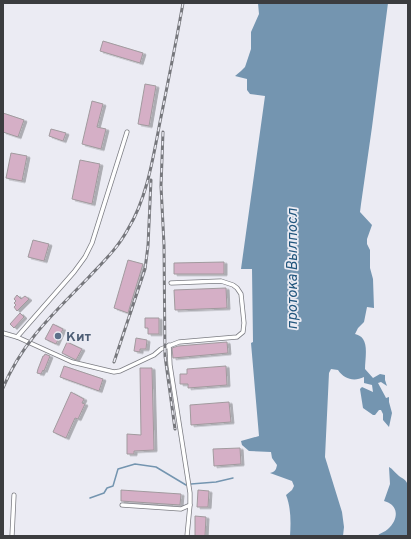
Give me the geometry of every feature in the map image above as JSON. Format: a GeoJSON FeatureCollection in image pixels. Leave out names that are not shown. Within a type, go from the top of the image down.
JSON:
{"type":"FeatureCollection","features":[{"type":"Feature","properties":{"kind":"lane"},"geometry":{"type":"LineString","coordinates":[[17,337],[74,272],[85,257],[92,243],[127,132]]}},
{"type":"Feature","properties":{"kind":"lane"},"geometry":{"type":"LineString","coordinates":[[3,333],[17,337],[72,362],[114,372],[120,371],[154,356],[161,349],[169,345],[192,340],[237,337],[243,332],[244,328],[240,294],[237,288],[233,285],[221,281],[171,283]]}},
{"type":"Feature","properties":{"kind":"lane"},"geometry":{"type":"LineString","coordinates":[[169,345],[170,365],[190,493],[188,536]]}},
{"type":"Feature","properties":{"kind":"lane"},"geometry":{"type":"LineString","coordinates":[[12,536],[14,495]]}},
{"type":"Feature","properties":{"kind":"lane"},"geometry":{"type":"LineString","coordinates":[[122,505],[181,509],[190,505]]}},
{"type":"Feature","properties":{"kind":"water","name":"протока Вылпосл"},"geometry":{"type":"Polygon","coordinates":[[[258,3],[388,3],[360,212],[372,225],[367,239],[367,244],[370,250],[370,268],[373,279],[374,308],[367,307],[364,322],[355,334],[361,337],[365,342],[365,369],[373,378],[380,374],[385,375],[387,386],[381,382],[378,383],[386,398],[389,397],[392,413],[389,427],[383,420],[381,410],[373,415],[363,408],[360,389],[362,387],[373,392],[372,385],[364,383],[364,377],[360,379],[350,379],[343,376],[338,370],[331,369],[329,373],[325,457],[342,512],[344,527],[343,536],[290,536],[290,515],[286,495],[294,486],[292,481],[270,473],[275,470],[277,465],[272,458],[271,452],[249,451],[242,445],[241,441],[259,436],[251,343],[253,342],[252,269],[241,269],[265,96],[250,94],[247,90],[247,79],[235,76],[245,67],[251,49],[251,32],[259,14],[258,3]]]}},
{"type":"Feature","properties":{"kind":"water"},"geometry":{"type":"Polygon","coordinates":[[[389,467],[405,480],[408,485],[408,536],[377,536],[392,525],[396,517],[395,509],[389,503],[384,501],[390,484],[389,467]]]}},
{"type":"Feature","properties":{"kind":"building"},"geometry":{"type":"Polygon","coordinates":[[[103,41],[143,53],[140,63],[100,51],[103,41]]]}},
{"type":"Feature","properties":{"kind":"building"},"geometry":{"type":"Polygon","coordinates":[[[145,84],[156,86],[149,126],[138,124],[145,84]]]}},
{"type":"Feature","properties":{"kind":"building"},"geometry":{"type":"Polygon","coordinates":[[[92,101],[103,104],[97,127],[106,129],[101,149],[82,144],[92,101]]]}},
{"type":"Feature","properties":{"kind":"building"},"geometry":{"type":"Polygon","coordinates":[[[3,113],[24,120],[18,137],[3,132],[3,113]]]}},
{"type":"Feature","properties":{"kind":"building"},"geometry":{"type":"Polygon","coordinates":[[[51,129],[66,133],[63,141],[49,136],[51,129]]]}},
{"type":"Feature","properties":{"kind":"building"},"geometry":{"type":"Polygon","coordinates":[[[11,153],[27,156],[22,181],[6,178],[11,153]]]}},
{"type":"Feature","properties":{"kind":"building"},"geometry":{"type":"Polygon","coordinates":[[[80,160],[100,164],[92,204],[72,199],[80,160]]]}},
{"type":"Feature","properties":{"kind":"building"},"geometry":{"type":"Polygon","coordinates":[[[33,240],[49,244],[44,261],[28,257],[33,240]]]}},
{"type":"Feature","properties":{"kind":"building"},"geometry":{"type":"Polygon","coordinates":[[[128,260],[143,264],[128,313],[114,308],[128,260]]]}},
{"type":"Feature","properties":{"kind":"building"},"geometry":{"type":"Polygon","coordinates":[[[224,262],[224,274],[174,274],[174,263],[224,262]]]}},
{"type":"Feature","properties":{"kind":"building"},"geometry":{"type":"Polygon","coordinates":[[[226,288],[227,308],[175,310],[174,290],[226,288]]]}},
{"type":"Feature","properties":{"kind":"building"},"geometry":{"type":"Polygon","coordinates":[[[17,295],[21,299],[25,296],[29,299],[17,311],[14,307],[16,305],[14,303],[16,301],[14,299],[17,295]]]}},
{"type":"Feature","properties":{"kind":"building"},"geometry":{"type":"Polygon","coordinates":[[[20,313],[24,317],[14,328],[10,324],[20,313]]]}},
{"type":"Feature","properties":{"kind":"building"},"geometry":{"type":"Polygon","coordinates":[[[145,318],[159,318],[159,334],[148,334],[148,328],[145,328],[145,318]]]}},
{"type":"Feature","properties":{"kind":"building"},"geometry":{"type":"Polygon","coordinates":[[[53,324],[63,329],[56,344],[45,339],[53,324]]]}},
{"type":"Feature","properties":{"kind":"building"},"geometry":{"type":"Polygon","coordinates":[[[136,338],[147,340],[146,349],[140,349],[140,352],[134,351],[136,338]]]}},
{"type":"Feature","properties":{"kind":"building"},"geometry":{"type":"Polygon","coordinates":[[[67,342],[82,349],[76,360],[62,353],[67,342]]]}},
{"type":"Feature","properties":{"kind":"building"},"geometry":{"type":"Polygon","coordinates":[[[227,342],[228,353],[173,358],[172,348],[178,346],[227,342]]]}},
{"type":"Feature","properties":{"kind":"building"},"geometry":{"type":"Polygon","coordinates":[[[45,354],[50,356],[44,371],[43,370],[41,374],[37,373],[43,356],[45,354]]]}},
{"type":"Feature","properties":{"kind":"building"},"geometry":{"type":"Polygon","coordinates":[[[64,366],[103,379],[99,391],[60,377],[64,366]]]}},
{"type":"Feature","properties":{"kind":"building"},"geometry":{"type":"Polygon","coordinates":[[[226,366],[227,385],[188,388],[188,384],[180,384],[180,374],[187,374],[187,369],[226,366]]]}},
{"type":"Feature","properties":{"kind":"building"},"geometry":{"type":"Polygon","coordinates":[[[140,368],[152,368],[154,450],[134,451],[134,454],[127,454],[127,434],[141,435],[140,368]]]}},
{"type":"Feature","properties":{"kind":"building"},"geometry":{"type":"Polygon","coordinates":[[[71,392],[84,399],[82,403],[85,404],[78,419],[75,418],[66,438],[53,432],[71,392]]]}},
{"type":"Feature","properties":{"kind":"building"},"geometry":{"type":"Polygon","coordinates":[[[229,402],[231,422],[191,425],[190,405],[229,402]]]}},
{"type":"Feature","properties":{"kind":"building"},"geometry":{"type":"Polygon","coordinates":[[[240,448],[241,464],[214,466],[213,449],[240,448]]]}},
{"type":"Feature","properties":{"kind":"building"},"geometry":{"type":"Polygon","coordinates":[[[121,490],[181,494],[180,505],[121,501],[121,490]]]}},
{"type":"Feature","properties":{"kind":"building"},"geometry":{"type":"Polygon","coordinates":[[[198,490],[209,491],[208,507],[197,507],[198,490]]]}},
{"type":"Feature","properties":{"kind":"building"},"geometry":{"type":"Polygon","coordinates":[[[195,516],[206,517],[205,536],[195,536],[195,516]]]}},
{"type":"Feature","properties":{"kind":"waterway"},"geometry":{"type":"LineString","coordinates":[[90,498],[104,493],[107,488],[113,486],[118,469],[135,464],[156,467],[186,485]]}},
{"type":"Feature","properties":{"kind":"waterway"},"geometry":{"type":"LineString","coordinates":[[191,484],[216,482],[233,478]]}},
{"type":"Feature","properties":{"kind":"railway"},"geometry":{"type":"LineString","coordinates":[[3,388],[29,342],[51,316],[115,249],[135,217],[145,191],[152,164],[183,3]]}},
{"type":"Feature","properties":{"kind":"railway"},"geometry":{"type":"LineString","coordinates":[[163,132],[161,186],[164,245],[165,356],[175,429]]}},
{"type":"Feature","properties":{"kind":"railway"},"geometry":{"type":"LineString","coordinates":[[114,362],[145,269],[148,246],[151,180]]}},
{"type":"Feature","properties":{"kind":"place","name":"Кит"},"geometry":{"type":"Point","coordinates":[58,336]}}]}
